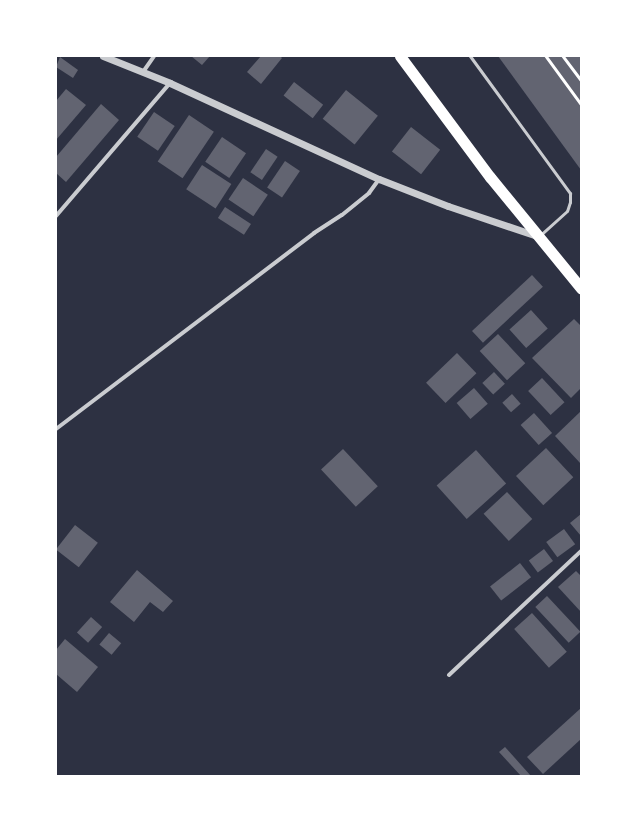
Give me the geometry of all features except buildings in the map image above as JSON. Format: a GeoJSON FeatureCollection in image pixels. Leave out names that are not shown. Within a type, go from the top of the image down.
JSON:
{"type":"FeatureCollection","features":[{"type":"Feature","properties":{"kind":"highway"},"geometry":{"type":"LineString","coordinates":[[400,56],[490,177],[581,288]]}},
{"type":"Feature","properties":{"kind":"street"},"geometry":{"type":"LineString","coordinates":[[103,56],[170,84],[379,179],[448,206],[538,236]]}},
{"type":"Feature","properties":{"kind":"street"},"geometry":{"type":"LineString","coordinates":[[143,72],[154,56]]}},
{"type":"Feature","properties":{"kind":"street"},"geometry":{"type":"LineString","coordinates":[[56,216],[170,84]]}},
{"type":"Feature","properties":{"kind":"street"},"geometry":{"type":"LineString","coordinates":[[56,429],[308,238],[342,215],[369,193],[379,179]]}},
{"type":"Feature","properties":{"kind":"street"},"geometry":{"type":"LineString","coordinates":[[449,675],[581,551]]}},
{"type":"Feature","properties":{"kind":"lane"},"geometry":{"type":"LineString","coordinates":[[470,56],[570,193],[570,202],[567,211],[538,236]]}},
{"type":"Feature","properties":{"kind":"path"},"geometry":{"type":"LineString","coordinates":[[546,56],[581,104]]}},
{"type":"Feature","properties":{"kind":"path"},"geometry":{"type":"LineString","coordinates":[[563,56],[581,80]]}}]}
